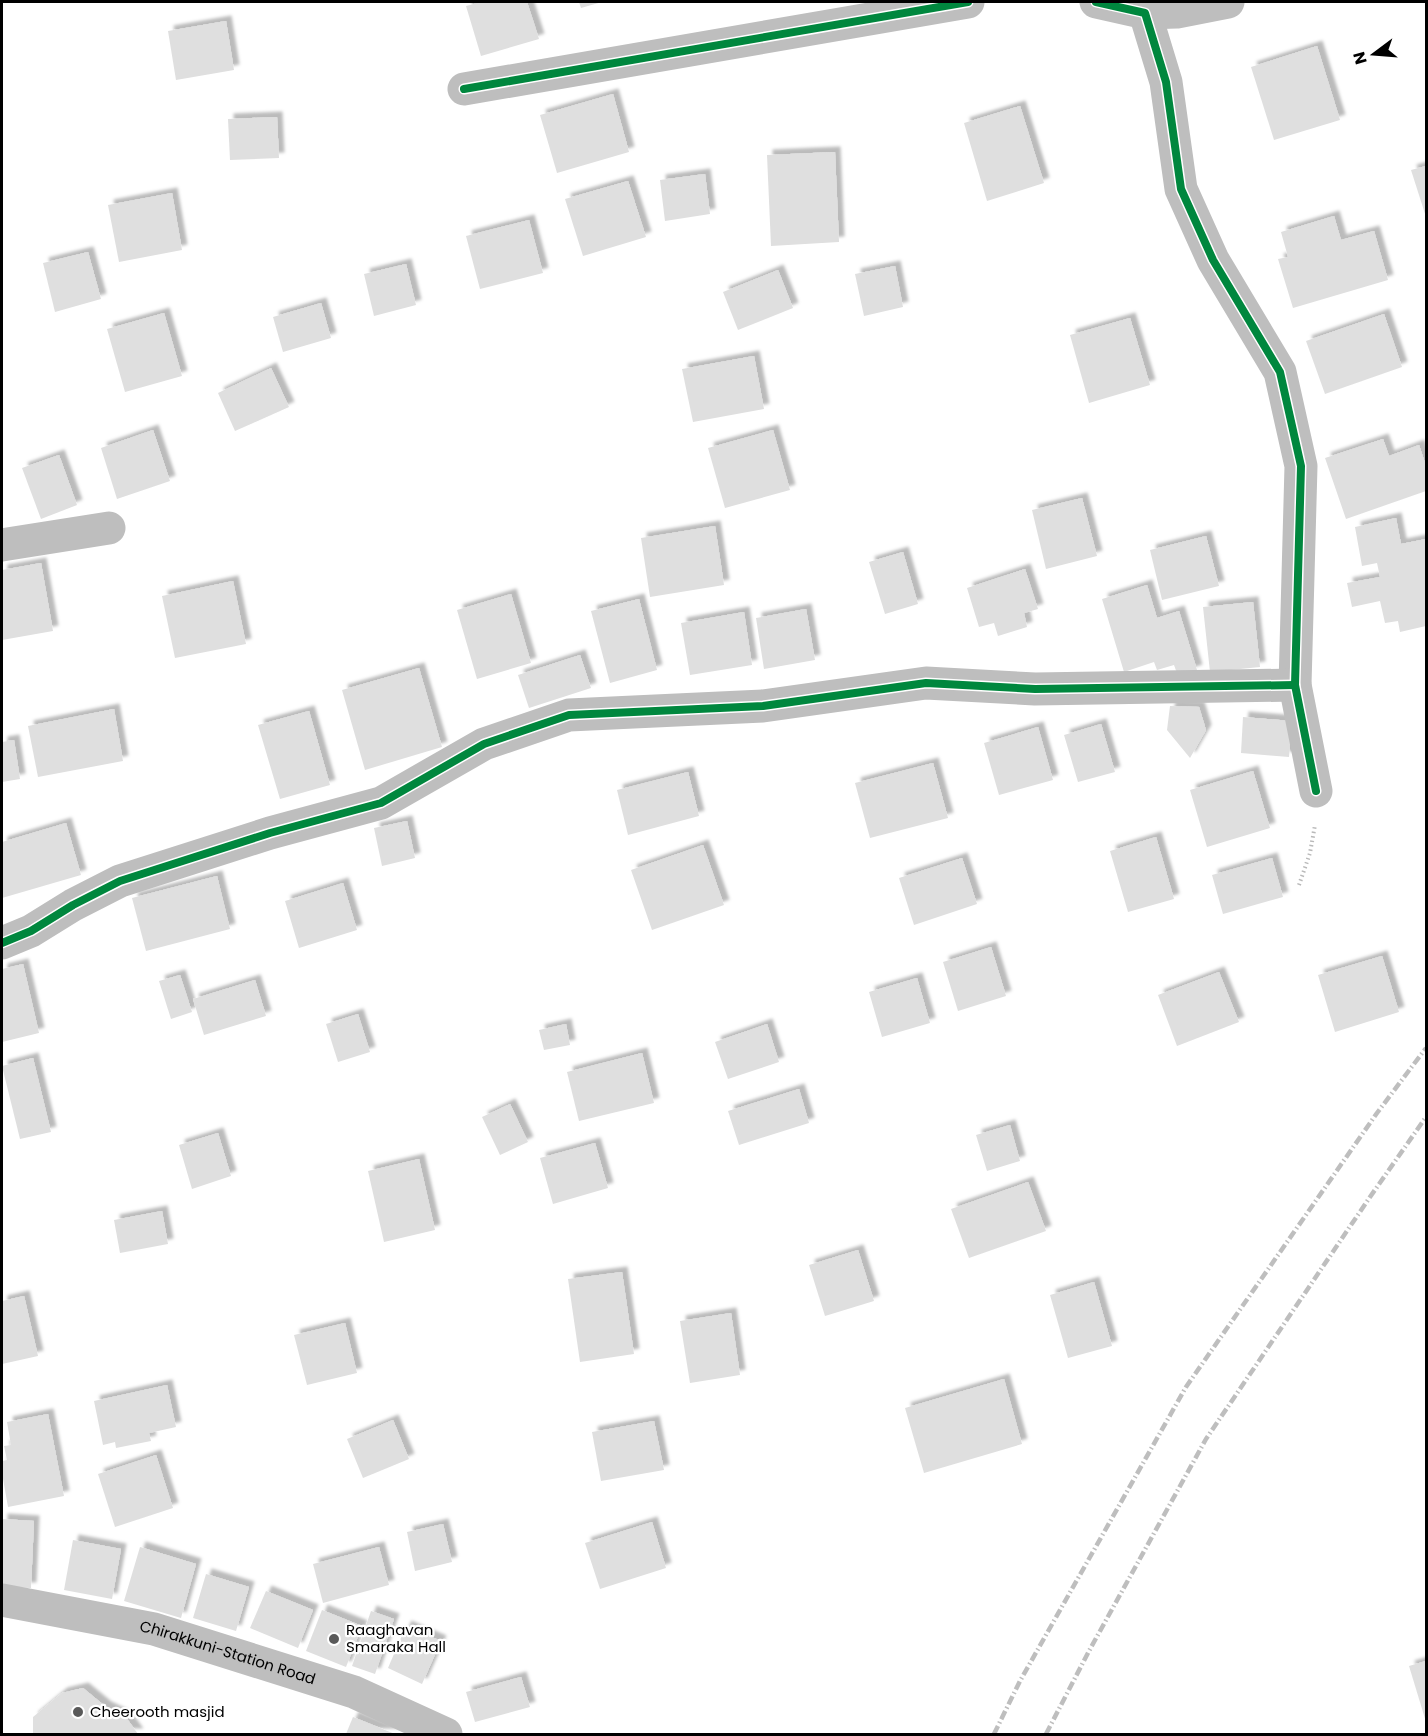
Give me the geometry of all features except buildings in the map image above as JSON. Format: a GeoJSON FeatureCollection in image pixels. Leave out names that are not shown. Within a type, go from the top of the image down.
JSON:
{"type":"FeatureCollection","features":[{"type":"Feature","properties":{"kind":"street"},"geometry":{"type":"LineString","coordinates":[[464,90],[968,2]]}},
{"type":"Feature","properties":{"kind":"street"},"geometry":{"type":"LineString","coordinates":[[1096,2],[1144,13],[1177,12],[1228,2]]}},
{"type":"Feature","properties":{"kind":"street"},"geometry":{"type":"LineString","coordinates":[[1144,13],[1166,82],[1181,189],[1213,260],[1281,372],[1301,466],[1295,685],[1316,791]]}},
{"type":"Feature","properties":{"kind":"street"},"geometry":{"type":"LineString","coordinates":[[2,545],[109,528]]}},
{"type":"Feature","properties":{"kind":"street"},"geometry":{"type":"LineString","coordinates":[[2,943],[30,931],[73,905],[120,881],[270,833],[381,803],[484,744],[568,715],[763,706],[926,683],[1035,689],[1295,685]]}},
{"type":"Feature","properties":{"kind":"street","name":"Chirakkuni-Station Road"},"geometry":{"type":"LineString","coordinates":[[2,1600],[154,1629],[354,1692],[403,1723],[446,1734]]}},
{"type":"Feature","properties":{"kind":"path"},"geometry":{"type":"LineString","coordinates":[[1299,885],[1310,853],[1316,824],[1316,791]]}},
{"type":"Feature","properties":{"kind":"railway"},"geometry":{"type":"LineString","coordinates":[[994,1734],[1020,1681],[1186,1387],[1377,1113],[1426,1048]]}},
{"type":"Feature","properties":{"kind":"railway"},"geometry":{"type":"LineString","coordinates":[[1046,1734],[1206,1439],[1426,1117]]}},
{"type":"Feature","properties":{"kind":"cycle path"},"geometry":{"type":"LineString","coordinates":[[464,89],[968,2]]}},
{"type":"Feature","properties":{"kind":"cycle path"},"geometry":{"type":"LineString","coordinates":[[1096,2],[1145,13],[1166,82],[1181,189],[1213,260],[1280,372],[1301,466],[1295,685],[1316,791]]}},
{"type":"Feature","properties":{"kind":"cycle path"},"geometry":{"type":"LineString","coordinates":[[2,943],[31,931],[73,905],[120,881],[270,833],[381,803],[484,744],[569,715],[763,706],[926,683],[1035,689],[1295,685]]}},
{"type":"Feature","properties":{"kind":"place","name":"Raaghavan Smaraka Hall"},"geometry":{"type":"Point","coordinates":[334,1639]}},
{"type":"Feature","properties":{"kind":"place","name":"Cheerooth masjid"},"geometry":{"type":"Point","coordinates":[78,1712]}}]}
